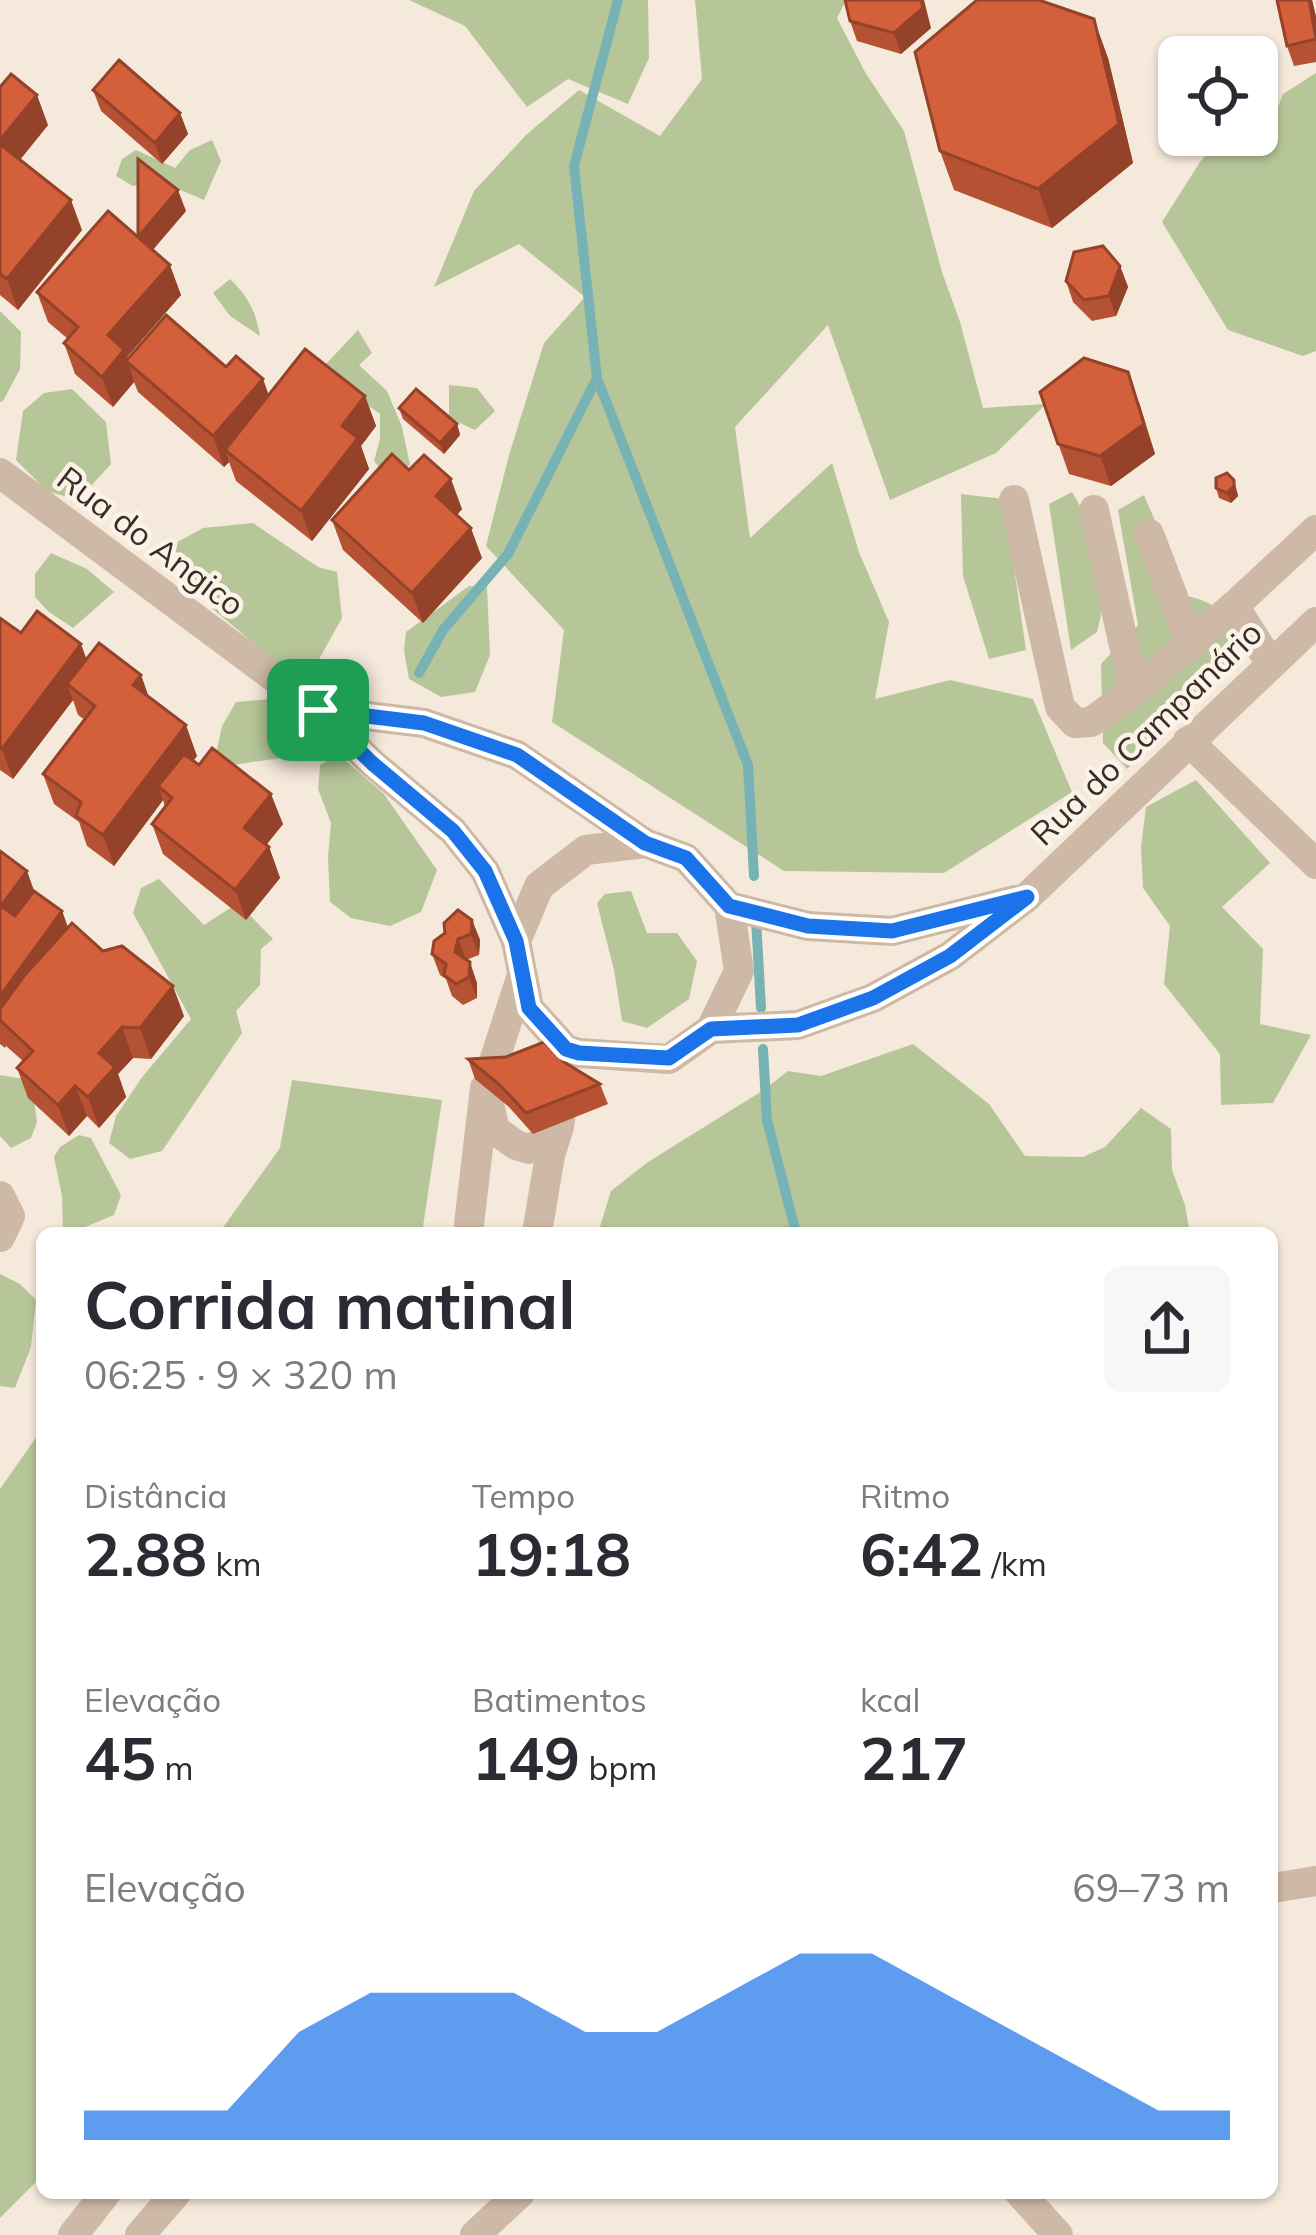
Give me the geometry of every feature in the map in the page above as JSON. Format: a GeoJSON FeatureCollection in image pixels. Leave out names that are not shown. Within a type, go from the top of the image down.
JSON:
{"type":"FeatureCollection","features":[{"type":"Feature","properties":{"kind":"street","name":"Rua do Angico"},"geometry":{"type":"LineString","coordinates":[[0,473],[318,710],[453,831],[485,871],[516,941]]}},
{"type":"Feature","properties":{"kind":"street"},"geometry":{"type":"LineString","coordinates":[[1014,500],[1060,707],[1075,723],[1091,722],[1134,691],[1316,530]]}},
{"type":"Feature","properties":{"kind":"street"},"geometry":{"type":"LineString","coordinates":[[1094,510],[1134,691]]}},
{"type":"Feature","properties":{"kind":"street"},"geometry":{"type":"LineString","coordinates":[[1149,535],[1191,644]]}},
{"type":"Feature","properties":{"kind":"street"},"geometry":{"type":"LineString","coordinates":[[1234,606],[1271,664]]}},
{"type":"Feature","properties":{"kind":"street","name":"Rua do Campanário"},"geometry":{"type":"LineString","coordinates":[[711,1029],[798,1025],[873,998],[950,956],[1027,897],[1316,622]]}},
{"type":"Feature","properties":{"kind":"street","name":"Rua do Angico"},"geometry":{"type":"LineString","coordinates":[[318,710],[424,723],[517,755],[645,843]]}},
{"type":"Feature","properties":{"kind":"street"},"geometry":{"type":"LineString","coordinates":[[1188,741],[1316,864]]}},
{"type":"Feature","properties":{"kind":"street"},"geometry":{"type":"LineString","coordinates":[[645,843],[686,858],[729,906],[739,971],[711,1029],[669,1058],[575,1068],[566,1049],[529,1008],[516,941],[538,886],[586,850],[645,843]]}},
{"type":"Feature","properties":{"kind":"street","name":"Rua do Campanário"},"geometry":{"type":"LineString","coordinates":[[729,906],[808,926],[892,931],[1027,897]]}},
{"type":"Feature","properties":{"kind":"street"},"geometry":{"type":"LineString","coordinates":[[469,1227],[487,1082],[522,975]]}},
{"type":"Feature","properties":{"kind":"street"},"geometry":{"type":"LineString","coordinates":[[487,1082],[495,1130],[516,1145],[529,1149],[548,1140],[560,1121],[538,1227]]}},
{"type":"Feature","properties":{"kind":"street"},"geometry":{"type":"LineString","coordinates":[[0,1196],[10,1216],[0,1237]]}},
{"type":"Feature","properties":{"kind":"street"},"geometry":{"type":"LineString","coordinates":[[1278,1887],[1316,1881]]}},
{"type":"Feature","properties":{"kind":"street"},"geometry":{"type":"LineString","coordinates":[[73,2235],[101,2199]]}},
{"type":"Feature","properties":{"kind":"street"},"geometry":{"type":"LineString","coordinates":[[140,2235],[171,2199]]}},
{"type":"Feature","properties":{"kind":"street"},"geometry":{"type":"LineString","coordinates":[[475,2235],[514,2199]]}},
{"type":"Feature","properties":{"kind":"street"},"geometry":{"type":"LineString","coordinates":[[1025,2199],[1058,2235]]}},
{"type":"Feature","properties":{"kind":"green space"},"geometry":{"type":"Polygon","coordinates":[[[409,0],[648,0],[649,58],[628,104],[568,79],[527,107],[465,26],[409,0]]]}},
{"type":"Feature","properties":{"kind":"green space"},"geometry":{"type":"Polygon","coordinates":[[[695,0],[846,0],[837,18],[904,131],[983,408],[1046,404],[996,453],[890,500],[828,325],[735,427],[750,538],[832,463],[859,552],[889,622],[875,699],[950,680],[1033,699],[1072,792],[944,873],[784,871],[552,722],[564,630],[486,546],[544,343],[585,297],[519,244],[434,287],[474,191],[526,135],[579,90],[660,136],[702,79],[695,0]]]}},
{"type":"Feature","properties":{"kind":"green space"},"geometry":{"type":"Polygon","coordinates":[[[1316,73],[1316,351],[1303,356],[1228,330],[1162,222],[1205,156],[1278,156],[1278,107],[1283,94],[1316,73]]]}},
{"type":"Feature","properties":{"kind":"green space"},"geometry":{"type":"Polygon","coordinates":[[[212,140],[221,161],[204,200],[162,182],[133,186],[116,176],[122,159],[136,150],[175,168],[190,150],[212,140]]]}},
{"type":"Feature","properties":{"kind":"green space"},"geometry":{"type":"Polygon","coordinates":[[[230,279],[250,305],[260,336],[230,316],[213,293],[230,279]]]}},
{"type":"Feature","properties":{"kind":"green space"},"geometry":{"type":"Polygon","coordinates":[[[0,311],[21,332],[20,369],[0,402],[0,311]]]}},
{"type":"Feature","properties":{"kind":"green space"},"geometry":{"type":"Polygon","coordinates":[[[358,330],[372,353],[359,365],[387,391],[402,427],[410,465],[389,479],[374,461],[380,414],[346,390],[324,366],[358,330]]]}},
{"type":"Feature","properties":{"kind":"green space"},"geometry":{"type":"Polygon","coordinates":[[[449,385],[477,388],[495,411],[475,430],[449,418],[449,385]]]}},
{"type":"Feature","properties":{"kind":"green space"},"geometry":{"type":"Polygon","coordinates":[[[72,389],[106,422],[111,464],[78,500],[47,491],[16,460],[23,411],[44,393],[72,389]]]}},
{"type":"Feature","properties":{"kind":"green space"},"geometry":{"type":"Polygon","coordinates":[[[1072,492],[1088,520],[1109,580],[1097,632],[1071,650],[1049,504],[1072,492]]]}},
{"type":"Feature","properties":{"kind":"green space"},"geometry":{"type":"Polygon","coordinates":[[[961,494],[1004,499],[1026,650],[989,659],[963,576],[961,494]]]}},
{"type":"Feature","properties":{"kind":"green space"},"geometry":{"type":"Polygon","coordinates":[[[1144,495],[1187,596],[1222,613],[1241,647],[1127,769],[1103,743],[1101,664],[1138,625],[1118,510],[1144,495]]]}},
{"type":"Feature","properties":{"kind":"green space"},"geometry":{"type":"Polygon","coordinates":[[[253,523],[318,567],[337,572],[342,618],[318,661],[278,664],[213,609],[172,545],[203,528],[253,523]]]}},
{"type":"Feature","properties":{"kind":"green space"},"geometry":{"type":"Polygon","coordinates":[[[51,553],[87,569],[114,592],[73,628],[35,597],[35,574],[51,553]]]}},
{"type":"Feature","properties":{"kind":"green space"},"geometry":{"type":"Polygon","coordinates":[[[469,586],[487,587],[490,655],[475,692],[441,697],[409,679],[406,632],[469,586]]]}},
{"type":"Feature","properties":{"kind":"green space"},"geometry":{"type":"Polygon","coordinates":[[[270,699],[289,727],[287,757],[213,768],[222,726],[236,702],[270,699]]]}},
{"type":"Feature","properties":{"kind":"green space"},"geometry":{"type":"Polygon","coordinates":[[[339,755],[384,794],[437,870],[421,912],[390,926],[351,918],[330,902],[331,823],[318,789],[320,765],[339,755]]]}},
{"type":"Feature","properties":{"kind":"green space"},"geometry":{"type":"Polygon","coordinates":[[[1196,780],[1270,863],[1222,907],[1263,949],[1260,1024],[1311,1035],[1273,1103],[1221,1105],[1220,1054],[1164,984],[1170,926],[1143,888],[1146,807],[1196,780]]]}},
{"type":"Feature","properties":{"kind":"green space"},"geometry":{"type":"Polygon","coordinates":[[[159,879],[204,925],[238,903],[273,939],[261,949],[260,985],[236,1011],[242,1033],[162,1151],[130,1159],[109,1143],[116,1116],[191,1019],[133,913],[141,888],[159,879]]]}},
{"type":"Feature","properties":{"kind":"green space"},"geometry":{"type":"Polygon","coordinates":[[[631,891],[647,933],[677,933],[697,961],[689,999],[647,1028],[622,1021],[597,903],[605,894],[631,891]]]}},
{"type":"Feature","properties":{"kind":"green space"},"geometry":{"type":"Polygon","coordinates":[[[913,1044],[989,1104],[1025,1156],[1083,1157],[1105,1147],[1141,1108],[1171,1129],[1172,1170],[1189,1227],[600,1227],[611,1191],[648,1162],[788,1071],[821,1076],[913,1044]]]}},
{"type":"Feature","properties":{"kind":"green space"},"geometry":{"type":"Polygon","coordinates":[[[0,1075],[31,1080],[37,1122],[31,1138],[11,1148],[0,1136],[0,1075]]]}},
{"type":"Feature","properties":{"kind":"green space"},"geometry":{"type":"Polygon","coordinates":[[[292,1080],[442,1100],[423,1227],[223,1227],[280,1148],[292,1080]]]}},
{"type":"Feature","properties":{"kind":"green space"},"geometry":{"type":"Polygon","coordinates":[[[79,1135],[91,1138],[121,1195],[114,1215],[85,1227],[63,1227],[54,1157],[79,1135]]]}},
{"type":"Feature","properties":{"kind":"green space"},"geometry":{"type":"Polygon","coordinates":[[[0,1274],[20,1284],[36,1300],[31,1347],[15,1388],[0,1386],[0,1274]]]}},
{"type":"Feature","properties":{"kind":"green space"},"geometry":{"type":"Polygon","coordinates":[[[36,1438],[36,2182],[0,2218],[0,1489],[36,1438]]]}},
{"type":"Feature","properties":{"kind":"building"},"geometry":{"type":"Polygon","coordinates":[[[845,0],[921,0],[923,8],[894,33],[850,21],[845,0]]]}},
{"type":"Feature","properties":{"kind":"building"},"geometry":{"type":"Polygon","coordinates":[[[977,0],[1039,0],[1094,19],[1119,124],[1038,189],[940,151],[915,52],[977,0]]]}},
{"type":"Feature","properties":{"kind":"building"},"geometry":{"type":"Polygon","coordinates":[[[1277,0],[1309,0],[1316,39],[1287,46],[1277,0]]]}},
{"type":"Feature","properties":{"kind":"building"},"geometry":{"type":"Polygon","coordinates":[[[119,60],[180,113],[155,143],[93,90],[119,60]]]}},
{"type":"Feature","properties":{"kind":"building"},"geometry":{"type":"Polygon","coordinates":[[[11,74],[37,95],[0,140],[0,87],[11,74]]]}},
{"type":"Feature","properties":{"kind":"building"},"geometry":{"type":"Polygon","coordinates":[[[0,144],[71,200],[7,279],[0,274],[0,144]]]}},
{"type":"Feature","properties":{"kind":"building"},"geometry":{"type":"Polygon","coordinates":[[[138,159],[178,190],[138,237],[138,159]]]}},
{"type":"Feature","properties":{"kind":"building"},"geometry":{"type":"Polygon","coordinates":[[[108,211],[170,265],[108,335],[124,350],[102,377],[64,343],[78,327],[37,292],[108,211]]]}},
{"type":"Feature","properties":{"kind":"building"},"geometry":{"type":"Polygon","coordinates":[[[1103,246],[1120,266],[1109,296],[1084,300],[1066,281],[1074,252],[1103,246]]]}},
{"type":"Feature","properties":{"kind":"building"},"geometry":{"type":"Polygon","coordinates":[[[166,315],[226,367],[236,356],[263,379],[213,436],[126,361],[166,315]]]}},
{"type":"Feature","properties":{"kind":"building"},"geometry":{"type":"Polygon","coordinates":[[[305,349],[365,396],[342,426],[358,438],[301,511],[225,450],[305,349]]]}},
{"type":"Feature","properties":{"kind":"building"},"geometry":{"type":"Polygon","coordinates":[[[1084,358],[1128,372],[1144,424],[1100,456],[1058,444],[1040,392],[1084,358]]]}},
{"type":"Feature","properties":{"kind":"building"},"geometry":{"type":"Polygon","coordinates":[[[416,389],[457,424],[440,443],[399,408],[416,389]]]}},
{"type":"Feature","properties":{"kind":"building"},"geometry":{"type":"Polygon","coordinates":[[[392,454],[409,470],[424,455],[451,479],[436,496],[471,528],[412,593],[332,520],[392,454]]]}},
{"type":"Feature","properties":{"kind":"building"},"geometry":{"type":"Polygon","coordinates":[[[1227,473],[1234,486],[1227,493],[1216,488],[1216,478],[1227,473]]]}},
{"type":"Feature","properties":{"kind":"building"},"geometry":{"type":"Polygon","coordinates":[[[37,611],[81,644],[2,749],[0,618],[21,633],[37,611]]]}},
{"type":"Feature","properties":{"kind":"building"},"geometry":{"type":"Polygon","coordinates":[[[99,643],[141,675],[133,685],[186,725],[103,835],[76,816],[81,802],[43,774],[95,706],[67,684],[99,643]]]}},
{"type":"Feature","properties":{"kind":"building"},"geometry":{"type":"Polygon","coordinates":[[[212,748],[271,794],[244,828],[269,847],[235,890],[152,824],[172,798],[158,786],[184,754],[199,765],[212,748]]]}},
{"type":"Feature","properties":{"kind":"building"},"geometry":{"type":"Polygon","coordinates":[[[0,851],[27,871],[1,906],[15,916],[34,891],[62,911],[0,996],[0,851]]]}},
{"type":"Feature","properties":{"kind":"building"},"geometry":{"type":"Polygon","coordinates":[[[458,910],[472,920],[471,934],[458,939],[455,952],[470,962],[469,977],[456,984],[444,975],[446,964],[432,954],[434,941],[445,933],[444,923],[458,910]]]}},
{"type":"Feature","properties":{"kind":"building"},"geometry":{"type":"Polygon","coordinates":[[[72,923],[103,951],[122,946],[173,986],[140,1028],[122,1027],[99,1053],[115,1067],[88,1097],[75,1086],[58,1105],[17,1068],[33,1051],[0,1020],[0,1009],[72,923]]]}},
{"type":"Feature","properties":{"kind":"building"},"geometry":{"type":"Polygon","coordinates":[[[544,1042],[564,1062],[600,1084],[526,1113],[468,1059],[506,1057],[544,1042]]]}},
{"type":"Feature","properties":{"kind":"waterway"},"geometry":{"type":"LineString","coordinates":[[618,0],[574,166],[597,378],[748,765],[754,876]]}},
{"type":"Feature","properties":{"kind":"waterway"},"geometry":{"type":"LineString","coordinates":[[419,673],[443,630],[508,554],[597,378]]}},
{"type":"Feature","properties":{"kind":"waterway"},"geometry":{"type":"LineString","coordinates":[[756,919],[761,1008]]}},
{"type":"Feature","properties":{"kind":"waterway"},"geometry":{"type":"LineString","coordinates":[[763,1049],[767,1120],[794,1227]]}},
{"type":"Feature","properties":{"kind":"route"},"geometry":{"type":"LineString","coordinates":[[318,710],[424,723],[517,755],[645,843],[686,858],[729,906],[808,926],[892,931],[1027,897],[950,956],[873,998],[798,1025],[711,1029],[669,1058],[579,1053],[566,1049],[529,1008],[516,941],[485,871],[453,831],[318,710]]}}]}
